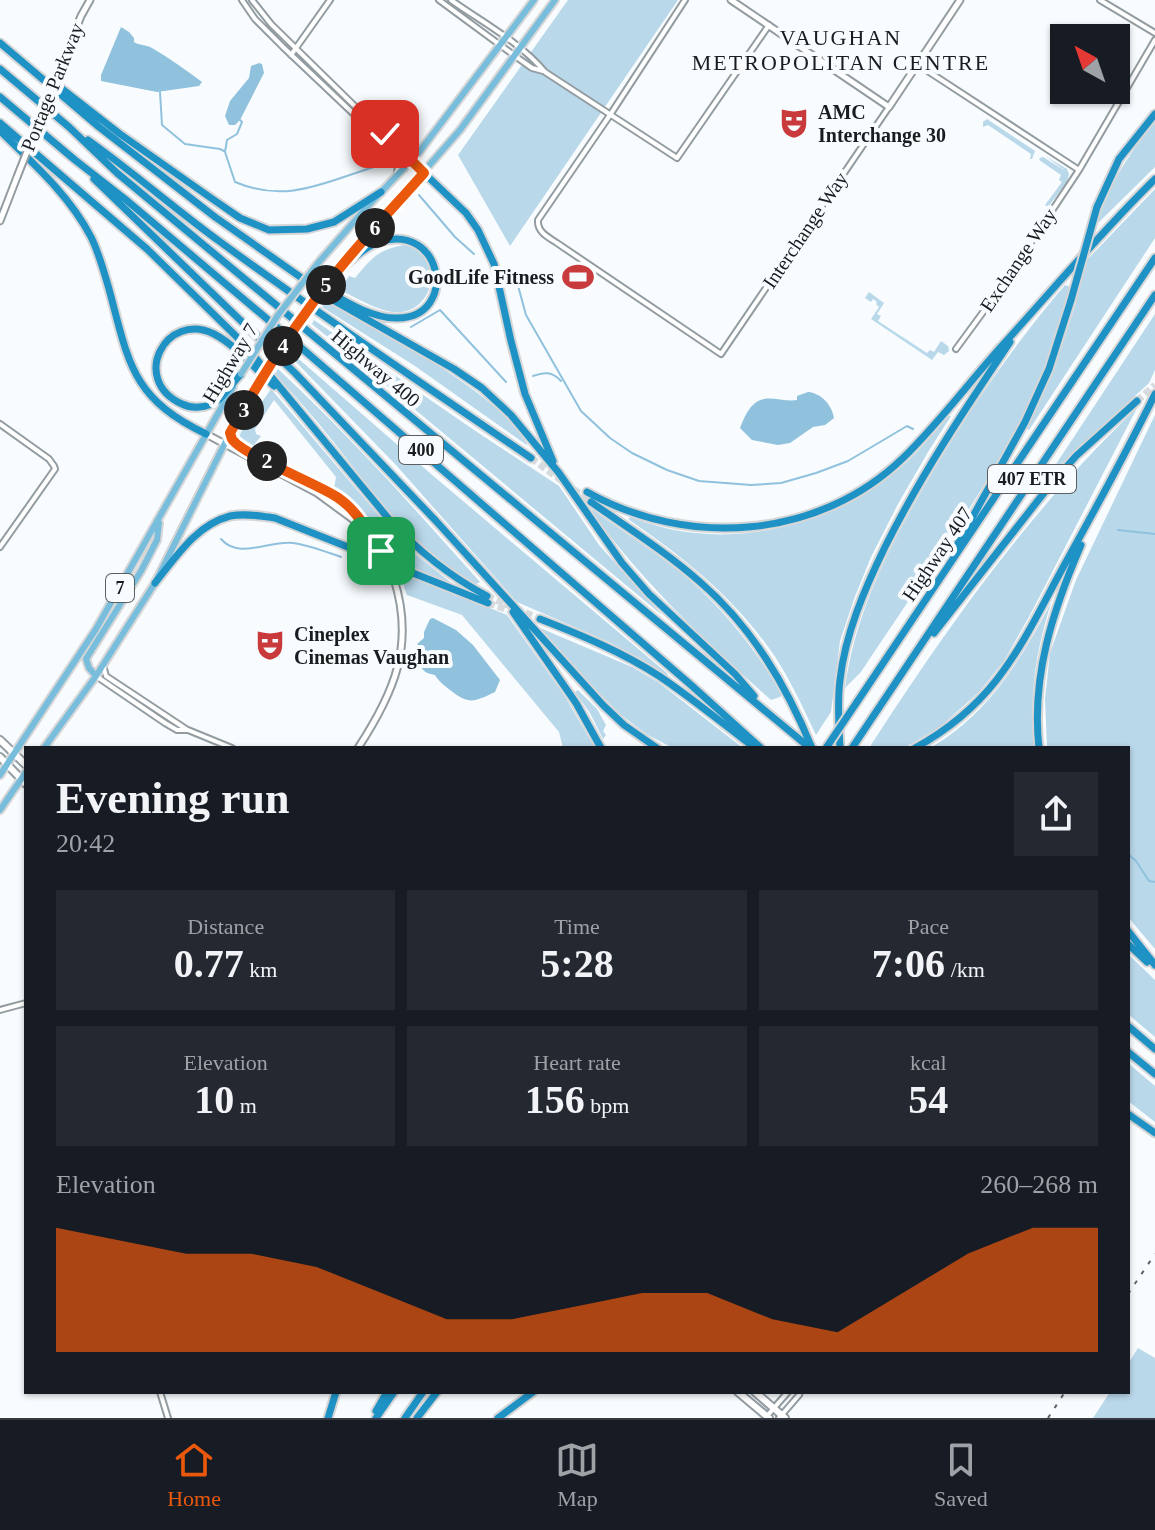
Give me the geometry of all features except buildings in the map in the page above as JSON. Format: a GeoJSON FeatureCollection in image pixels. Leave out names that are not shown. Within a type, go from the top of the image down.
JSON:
{"type":"FeatureCollection","features":[{"type":"Feature","properties":{"kind":"highway"},"geometry":{"type":"LineString","coordinates":[[0,43],[99,127],[215,217],[354,314],[454,369],[482,388],[511,415],[559,473],[622,563],[649,594],[738,678],[766,710]]}},
{"type":"Feature","properties":{"kind":"highway"},"geometry":{"type":"LineString","coordinates":[[26,64],[240,218],[269,230],[307,229],[334,222],[381,192]]}},
{"type":"Feature","properties":{"kind":"highway","name":"Highway 400"},"geometry":{"type":"LineString","coordinates":[[0,69],[142,193],[809,746]]}},
{"type":"Feature","properties":{"kind":"highway","name":"Highway 400"},"geometry":{"type":"LineString","coordinates":[[0,97],[298,345],[759,746]]}},
{"type":"Feature","properties":{"kind":"highway"},"geometry":{"type":"LineString","coordinates":[[935,586],[1025,422],[1049,369],[1097,207],[1119,159],[1155,114]]}},
{"type":"Feature","properties":{"kind":"highway"},"geometry":{"type":"LineString","coordinates":[[0,123],[147,249],[244,344],[400,532],[444,570],[488,599],[275,518],[246,515],[230,516],[191,538],[155,583]]}},
{"type":"Feature","properties":{"kind":"highway"},"geometry":{"type":"LineString","coordinates":[[69,127],[217,240],[531,458]]}},
{"type":"Feature","properties":{"kind":"highway"},"geometry":{"type":"LineString","coordinates":[[0,131],[62,195],[93,240],[123,345],[133,371],[145,390],[160,407],[206,434]]}},
{"type":"Feature","properties":{"kind":"highway"},"geometry":{"type":"LineString","coordinates":[[75,160],[295,373],[436,521],[603,705],[624,725],[654,746]]}},
{"type":"Feature","properties":{"kind":"highway"},"geometry":{"type":"LineString","coordinates":[[424,173],[466,213],[494,264],[525,394],[559,473]]}},
{"type":"Feature","properties":{"kind":"highway"},"geometry":{"type":"LineString","coordinates":[[587,492],[645,517],[703,528],[750,528],[780,523],[831,506],[856,493],[902,459],[1101,234],[1155,179]]}},
{"type":"Feature","properties":{"kind":"highway"},"geometry":{"type":"LineString","coordinates":[[306,282],[316,284],[364,310],[384,317],[400,318],[413,315],[430,302],[437,281],[431,257],[415,243],[400,239],[378,242],[334,275]]}},
{"type":"Feature","properties":{"kind":"highway","name":"Highway 407"},"geometry":{"type":"LineString","coordinates":[[827,746],[1155,258]]}},
{"type":"Feature","properties":{"kind":"highway","name":"Highway 407"},"geometry":{"type":"LineString","coordinates":[[854,746],[1155,295]]}},
{"type":"Feature","properties":{"kind":"highway"},"geometry":{"type":"LineString","coordinates":[[840,746],[840,679],[856,613],[870,579],[906,507],[944,442],[1020,327]]}},
{"type":"Feature","properties":{"kind":"highway"},"geometry":{"type":"LineString","coordinates":[[241,374],[217,401],[202,408],[187,407],[160,388],[155,364],[167,341],[179,332],[198,329],[215,334],[240,353],[273,386],[283,391]]}},
{"type":"Feature","properties":{"kind":"highway"},"geometry":{"type":"LineString","coordinates":[[918,746],[961,718],[1008,666],[1096,509],[1155,394]]}},
{"type":"Feature","properties":{"kind":"highway"},"geometry":{"type":"LineString","coordinates":[[910,663],[1047,489],[1076,456],[1137,401]]}},
{"type":"Feature","properties":{"kind":"highway"},"geometry":{"type":"LineString","coordinates":[[591,502],[683,568],[737,619],[772,667],[800,719],[810,746]]}},
{"type":"Feature","properties":{"kind":"highway"},"geometry":{"type":"LineString","coordinates":[[1039,746],[1037,702],[1044,650],[1060,597],[1096,509]]}},
{"type":"Feature","properties":{"kind":"highway"},"geometry":{"type":"LineString","coordinates":[[495,588],[562,682],[600,746]]}},
{"type":"Feature","properties":{"kind":"highway"},"geometry":{"type":"LineString","coordinates":[[540,619],[644,667],[752,746]]}},
{"type":"Feature","properties":{"kind":"highway"},"geometry":{"type":"LineString","coordinates":[[1130,934],[1155,967]]}},
{"type":"Feature","properties":{"kind":"highway"},"geometry":{"type":"LineString","coordinates":[[1130,946],[1155,967]]}},
{"type":"Feature","properties":{"kind":"highway"},"geometry":{"type":"LineString","coordinates":[[1130,1028],[1155,1049]]}},
{"type":"Feature","properties":{"kind":"highway"},"geometry":{"type":"LineString","coordinates":[[1130,1054],[1155,1074]]}},
{"type":"Feature","properties":{"kind":"highway"},"geometry":{"type":"LineString","coordinates":[[1130,1115],[1155,1133]]}},
{"type":"Feature","properties":{"kind":"highway"},"geometry":{"type":"LineString","coordinates":[[328,1418],[335,1394]]}},
{"type":"Feature","properties":{"kind":"highway"},"geometry":{"type":"LineString","coordinates":[[374,1418],[386,1394]]}},
{"type":"Feature","properties":{"kind":"highway"},"geometry":{"type":"LineString","coordinates":[[374,1418],[392,1394]]}},
{"type":"Feature","properties":{"kind":"highway"},"geometry":{"type":"LineString","coordinates":[[405,1418],[422,1394]]}},
{"type":"Feature","properties":{"kind":"highway"},"geometry":{"type":"LineString","coordinates":[[417,1418],[435,1394]]}},
{"type":"Feature","properties":{"kind":"highway"},"geometry":{"type":"LineString","coordinates":[[498,1418],[530,1394]]}},
{"type":"Feature","properties":{"kind":"main road","name":"Highway 7"},"geometry":{"type":"LineString","coordinates":[[0,775],[96,629],[206,434],[278,315],[318,263],[412,160],[534,0]]}},
{"type":"Feature","properties":{"kind":"main road","name":"Highway 7"},"geometry":{"type":"LineString","coordinates":[[45,746],[96,676],[155,583],[230,433],[291,333],[334,275],[460,130],[555,0]]}},
{"type":"Feature","properties":{"kind":"main road"},"geometry":{"type":"LineString","coordinates":[[96,676],[86,659],[141,571],[157,540],[159,519]]}},
{"type":"Feature","properties":{"kind":"main road"},"geometry":{"type":"LineString","coordinates":[[0,740],[24,763]]}},
{"type":"Feature","properties":{"kind":"main road"},"geometry":{"type":"LineString","coordinates":[[0,757],[23,782],[0,810]]}},
{"type":"Feature","properties":{"kind":"main road"},"geometry":{"type":"LineString","coordinates":[[740,1394],[767,1417]]}},
{"type":"Feature","properties":{"kind":"main road"},"geometry":{"type":"LineString","coordinates":[[757,1394],[782,1417]]}},
{"type":"Feature","properties":{"kind":"street","name":"Portage Parkway"},"geometry":{"type":"LineString","coordinates":[[0,221],[90,0]]}},
{"type":"Feature","properties":{"kind":"street"},"geometry":{"type":"LineString","coordinates":[[242,0],[255,19],[396,154],[399,162],[397,175]]}},
{"type":"Feature","properties":{"kind":"street"},"geometry":{"type":"LineString","coordinates":[[252,0],[271,24],[424,173]]}},
{"type":"Feature","properties":{"kind":"street"},"geometry":{"type":"LineString","coordinates":[[291,55],[330,0]]}},
{"type":"Feature","properties":{"kind":"street"},"geometry":{"type":"LineString","coordinates":[[439,0],[532,68],[545,72]]}},
{"type":"Feature","properties":{"kind":"street"},"geometry":{"type":"LineString","coordinates":[[451,0],[506,38],[545,72],[677,158],[769,25]]}},
{"type":"Feature","properties":{"kind":"street"},"geometry":{"type":"LineString","coordinates":[[610,115],[685,0]]}},
{"type":"Feature","properties":{"kind":"street"},"geometry":{"type":"LineString","coordinates":[[731,0],[889,107]]}},
{"type":"Feature","properties":{"kind":"street","name":"Interchange Way"},"geometry":{"type":"LineString","coordinates":[[610,115],[538,220],[538,227],[721,354],[960,0]]}},
{"type":"Feature","properties":{"kind":"street"},"geometry":{"type":"LineString","coordinates":[[1100,0],[1155,33]]}},
{"type":"Feature","properties":{"kind":"street","name":"Exchange Way"},"geometry":{"type":"LineString","coordinates":[[956,349],[1079,170],[1155,40]]}},
{"type":"Feature","properties":{"kind":"street"},"geometry":{"type":"LineString","coordinates":[[917,64],[1079,170]]}},
{"type":"Feature","properties":{"kind":"street"},"geometry":{"type":"LineString","coordinates":[[0,424],[53,462],[55,469],[0,547]]}},
{"type":"Feature","properties":{"kind":"street"},"geometry":{"type":"LineString","coordinates":[[230,433],[241,450]]}},
{"type":"Feature","properties":{"kind":"street"},"geometry":{"type":"LineString","coordinates":[[206,434],[224,445],[241,450],[329,500],[367,530],[389,565],[402,608],[403,627],[397,673],[387,699],[359,746]]}},
{"type":"Feature","properties":{"kind":"street"},"geometry":{"type":"LineString","coordinates":[[103,665],[106,676],[188,730],[227,746]]}},
{"type":"Feature","properties":{"kind":"street"},"geometry":{"type":"LineString","coordinates":[[96,676],[165,723],[177,730],[188,730]]}},
{"type":"Feature","properties":{"kind":"street"},"geometry":{"type":"LineString","coordinates":[[0,1010],[24,1004]]}},
{"type":"Feature","properties":{"kind":"street"},"geometry":{"type":"LineString","coordinates":[[161,1394],[168,1418]]}},
{"type":"Feature","properties":{"kind":"street"},"geometry":{"type":"LineString","coordinates":[[767,1417],[786,1394]]}},
{"type":"Feature","properties":{"kind":"street"},"geometry":{"type":"LineString","coordinates":[[782,1417],[799,1394]]}},
{"type":"Feature","properties":{"kind":"shaded area"},"geometry":{"type":"Polygon","coordinates":[[[568,0],[678,0],[510,246],[458,155],[568,0]]]}},
{"type":"Feature","properties":{"kind":"shaded area"},"geometry":{"type":"Polygon","coordinates":[[[121,27],[129,32],[134,42],[152,48],[202,82],[199,86],[157,92],[101,81],[121,27]]]}},
{"type":"Feature","properties":{"kind":"shaded area"},"geometry":{"type":"Polygon","coordinates":[[[259,63],[264,73],[240,120],[235,125],[229,125],[225,116],[230,101],[249,78],[251,66],[259,63]]]}},
{"type":"Feature","properties":{"kind":"shaded area"},"geometry":{"type":"Polygon","coordinates":[[[987,119],[1035,151],[1032,159],[1031,154],[988,125],[983,127],[987,119]]]}},
{"type":"Feature","properties":{"kind":"shaded area"},"geometry":{"type":"Polygon","coordinates":[[[1155,120],[1155,167],[1095,226],[1113,183],[1155,120]]]}},
{"type":"Feature","properties":{"kind":"shaded area"},"geometry":{"type":"Polygon","coordinates":[[[1045,156],[1067,169],[1069,174],[1067,182],[1048,207],[1045,205],[1062,182],[1059,180],[1061,175],[1040,158],[1067,172],[1045,156]]]}},
{"type":"Feature","properties":{"kind":"shaded area"},"geometry":{"type":"Polygon","coordinates":[[[1155,189],[1155,238],[1029,430],[1025,427],[1041,398],[1060,351],[1076,303],[1085,262],[1155,189]]]}},
{"type":"Feature","properties":{"kind":"shaded area"},"geometry":{"type":"Polygon","coordinates":[[[404,245],[416,249],[430,268],[429,289],[416,306],[406,311],[388,311],[340,290],[349,276],[355,278],[376,256],[387,249],[404,245]]]}},
{"type":"Feature","properties":{"kind":"shaded area"},"geometry":{"type":"Polygon","coordinates":[[[1065,285],[1071,287],[1046,363],[1009,442],[969,509],[861,672],[845,688],[865,608],[911,509],[990,382],[1065,285]]]}},
{"type":"Feature","properties":{"kind":"shaded area"},"geometry":{"type":"Polygon","coordinates":[[[869,292],[884,303],[877,314],[881,316],[878,321],[927,353],[930,350],[934,352],[941,341],[949,351],[944,355],[938,352],[932,360],[871,319],[879,307],[873,299],[871,302],[865,298],[869,292]]]}},
{"type":"Feature","properties":{"kind":"shaded area"},"geometry":{"type":"Polygon","coordinates":[[[326,301],[407,346],[467,385],[514,426],[528,446],[415,366],[322,307],[326,301]]]}},
{"type":"Feature","properties":{"kind":"shaded area"},"geometry":{"type":"Polygon","coordinates":[[[1155,314],[1155,370],[1149,383],[1060,465],[1035,496],[1155,314]]]}},
{"type":"Feature","properties":{"kind":"shaded area"},"geometry":{"type":"Polygon","coordinates":[[[314,320],[559,486],[599,545],[662,615],[312,324],[314,320]]]}},
{"type":"Feature","properties":{"kind":"shaded area"},"geometry":{"type":"Polygon","coordinates":[[[293,354],[667,676],[609,642],[517,602],[396,465],[291,357],[293,354]]]}},
{"type":"Feature","properties":{"kind":"shaded area"},"geometry":{"type":"Polygon","coordinates":[[[278,369],[407,500],[480,582],[476,584],[454,571],[414,539],[275,374],[278,369]]]}},
{"type":"Feature","properties":{"kind":"shaded area"},"geometry":{"type":"Polygon","coordinates":[[[271,389],[404,545],[454,585],[394,559],[376,530],[334,489],[336,477],[274,400],[255,429],[256,434],[261,436],[251,449],[243,444],[239,437],[241,432],[271,389]]]}},
{"type":"Feature","properties":{"kind":"shaded area"},"geometry":{"type":"Polygon","coordinates":[[[808,392],[821,397],[831,409],[834,418],[825,425],[813,427],[790,443],[778,445],[752,440],[740,428],[755,403],[768,399],[797,400],[797,396],[808,392]]]}},
{"type":"Feature","properties":{"kind":"shaded area"},"geometry":{"type":"Polygon","coordinates":[[[1137,408],[1004,661],[979,692],[940,727],[907,746],[871,746],[962,611],[1027,527],[1098,446],[1137,408]]]}},
{"type":"Feature","properties":{"kind":"shaded area"},"geometry":{"type":"Polygon","coordinates":[[[1155,415],[1155,949],[1130,919],[1130,746],[1047,746],[1045,699],[1050,653],[1076,580],[1155,415]]]}},
{"type":"Feature","properties":{"kind":"shaded area"},"geometry":{"type":"Polygon","coordinates":[[[949,416],[871,557],[840,641],[831,712],[816,735],[776,658],[739,611],[686,562],[628,519],[631,517],[667,528],[703,534],[740,534],[812,518],[846,504],[878,485],[907,462],[949,416]]]}},
{"type":"Feature","properties":{"kind":"shaded area"},"geometry":{"type":"Polygon","coordinates":[[[593,510],[693,583],[742,636],[782,695],[771,700],[699,634],[632,563],[593,510]]]}},
{"type":"Feature","properties":{"kind":"shaded area"},"geometry":{"type":"Polygon","coordinates":[[[398,570],[507,615],[564,695],[594,746],[562,746],[559,732],[462,615],[407,595],[398,570]]]}},
{"type":"Feature","properties":{"kind":"shaded area"},"geometry":{"type":"Polygon","coordinates":[[[1051,603],[1035,675],[1032,711],[1035,746],[933,746],[951,735],[986,702],[1028,645],[1051,603]]]}},
{"type":"Feature","properties":{"kind":"shaded area"},"geometry":{"type":"Polygon","coordinates":[[[433,618],[456,630],[473,645],[500,680],[495,692],[477,700],[467,700],[450,690],[435,675],[425,672],[417,644],[424,638],[424,632],[433,618]]]}},
{"type":"Feature","properties":{"kind":"shaded area"},"geometry":{"type":"Polygon","coordinates":[[[540,628],[632,667],[658,682],[740,746],[669,746],[621,715],[540,628]]]}},
{"type":"Feature","properties":{"kind":"shaded area"},"geometry":{"type":"Polygon","coordinates":[[[578,690],[597,709],[606,725],[603,739],[575,692],[578,690]]]}},
{"type":"Feature","properties":{"kind":"shaded area"},"geometry":{"type":"Polygon","coordinates":[[[1130,956],[1155,980],[1155,1037],[1130,1016],[1130,956]]]}},
{"type":"Feature","properties":{"kind":"shaded area"},"geometry":{"type":"Polygon","coordinates":[[[1130,1065],[1155,1086],[1155,1122],[1130,1103],[1130,1065]]]}},
{"type":"Feature","properties":{"kind":"shaded area"},"geometry":{"type":"Polygon","coordinates":[[[1138,1348],[1155,1358],[1155,1418],[1093,1418],[1109,1394],[1130,1394],[1130,1361],[1138,1348]]]}},
{"type":"Feature","properties":{"kind":"waterway"},"geometry":{"type":"LineString","coordinates":[[160,92],[162,125],[185,144],[224,151]]}},
{"type":"Feature","properties":{"kind":"waterway"},"geometry":{"type":"LineString","coordinates":[[240,120],[237,134],[227,140],[225,152],[235,182],[254,188],[289,191],[374,167]]}},
{"type":"Feature","properties":{"kind":"waterway"},"geometry":{"type":"LineString","coordinates":[[419,195],[474,254]]}},
{"type":"Feature","properties":{"kind":"waterway"},"geometry":{"type":"LineString","coordinates":[[509,275],[517,282],[526,315],[581,411],[610,438],[667,470],[699,481],[751,485],[781,483],[848,461],[907,426],[913,429]]}},
{"type":"Feature","properties":{"kind":"waterway"},"geometry":{"type":"LineString","coordinates":[[411,327],[440,310],[506,382]]}},
{"type":"Feature","properties":{"kind":"waterway"},"geometry":{"type":"LineString","coordinates":[[533,376],[548,373],[561,381]]}},
{"type":"Feature","properties":{"kind":"waterway"},"geometry":{"type":"LineString","coordinates":[[1118,530],[1155,534]]}},
{"type":"Feature","properties":{"kind":"waterway"},"geometry":{"type":"LineString","coordinates":[[221,539],[228,545],[245,549],[293,543],[341,557]]}},
{"type":"Feature","properties":{"kind":"waterway"},"geometry":{"type":"LineString","coordinates":[[1130,856],[1149,881],[1155,882]]}},
{"type":"Feature","properties":{"kind":"tunnel"},"geometry":{"type":"LineString","coordinates":[[1137,401],[1155,385]]}},
{"type":"Feature","properties":{"kind":"tunnel"},"geometry":{"type":"LineString","coordinates":[[531,458],[591,502]]}},
{"type":"Feature","properties":{"kind":"tunnel"},"geometry":{"type":"LineString","coordinates":[[487,596],[540,619]]}},
{"type":"Feature","properties":{"kind":"tunnel"},"geometry":{"type":"LineString","coordinates":[[488,603],[511,611]]}},
{"type":"Feature","properties":{"kind":"railway"},"geometry":{"type":"LineString","coordinates":[[1130,1291],[1155,1254]]}},
{"type":"Feature","properties":{"kind":"railway"},"geometry":{"type":"LineString","coordinates":[[1048,1418],[1064,1394]]}},
{"type":"Feature","properties":{"kind":"place","name":"AMC Interchange 30"},"geometry":{"type":"Point","coordinates":[794,123]}},
{"type":"Feature","properties":{"kind":"place","name":"GoodLife Fitness"},"geometry":{"type":"Point","coordinates":[578,277]}},
{"type":"Feature","properties":{"kind":"place","name":"Cineplex Cinemas Vaughan"},"geometry":{"type":"Point","coordinates":[270,645]}},
{"type":"Feature","properties":{"kind":"district","name":"VAUGHAN METROPOLITAN CENTRE"},"geometry":{"type":"Point","coordinates":[841,50]}},
{"type":"Feature","properties":{"kind":"route"},"geometry":{"type":"LineString","coordinates":[[381,551],[363,521],[336,496],[242,448],[230,433],[306,312],[424,173],[385,134]]}}]}
